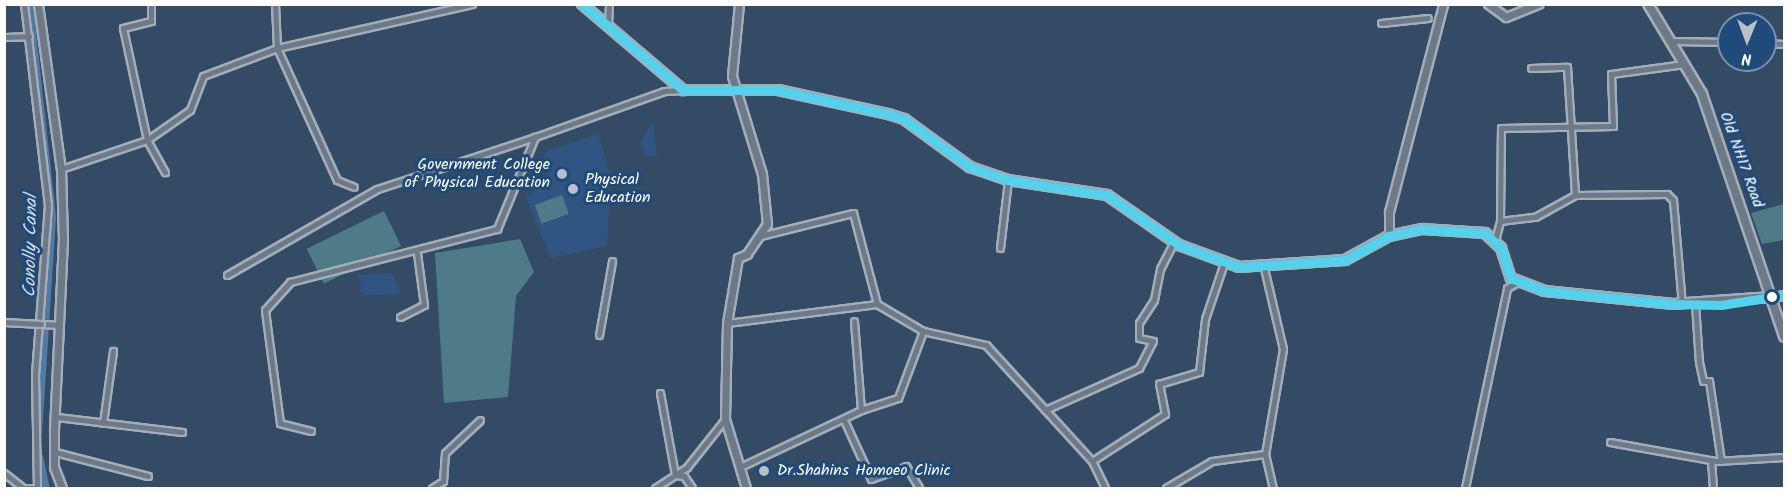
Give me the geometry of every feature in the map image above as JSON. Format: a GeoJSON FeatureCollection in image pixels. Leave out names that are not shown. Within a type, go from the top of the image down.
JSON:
{"type":"FeatureCollection","features":[{"type":"Feature","properties":{"kind":"main road"},"geometry":{"type":"LineString","coordinates":[[38,4],[61,169],[61,325],[55,452],[62,489]]}},
{"type":"Feature","properties":{"kind":"main road"},"geometry":{"type":"LineString","coordinates":[[582,4],[683,90],[777,90],[888,114],[917,127],[970,167],[1008,180],[1107,195],[1174,241],[1224,263],[1264,268],[1345,260],[1389,236],[1422,229],[1485,233],[1495,240],[1516,283],[1600,300],[1695,304],[1785,296]]}},
{"type":"Feature","properties":{"kind":"main road"},"geometry":{"type":"LineString","coordinates":[[739,4],[732,76],[766,192],[767,224],[760,236],[738,258],[727,323],[725,419],[746,489]]}},
{"type":"Feature","properties":{"kind":"main road"},"geometry":{"type":"LineString","coordinates":[[1389,236],[1389,212],[1443,4]]}},
{"type":"Feature","properties":{"kind":"main road"},"geometry":{"type":"LineString","coordinates":[[1488,4],[1506,17],[1538,4]]}},
{"type":"Feature","properties":{"kind":"main road","name":"Old NH17 Road"},"geometry":{"type":"LineString","coordinates":[[1648,4],[1673,41],[1685,64],[1727,159],[1785,336]]}},
{"type":"Feature","properties":{"kind":"street"},"geometry":{"type":"LineString","coordinates":[[4,473],[21,488],[37,488],[35,374],[49,243],[24,4]]}},
{"type":"Feature","properties":{"kind":"street"},"geometry":{"type":"LineString","coordinates":[[151,4],[151,21],[123,28],[147,140],[165,172]]}},
{"type":"Feature","properties":{"kind":"street"},"geometry":{"type":"LineString","coordinates":[[275,4],[277,48],[337,180],[354,187]]}},
{"type":"Feature","properties":{"kind":"street"},"geometry":{"type":"LineString","coordinates":[[61,169],[147,140],[190,110],[203,76],[277,48],[472,4]]}},
{"type":"Feature","properties":{"kind":"street"},"geometry":{"type":"LineString","coordinates":[[608,24],[609,4]]}},
{"type":"Feature","properties":{"kind":"street"},"geometry":{"type":"LineString","coordinates":[[1382,23],[1428,18]]}},
{"type":"Feature","properties":{"kind":"street"},"geometry":{"type":"LineString","coordinates":[[4,37],[29,36]]}},
{"type":"Feature","properties":{"kind":"street"},"geometry":{"type":"LineString","coordinates":[[1673,41],[1717,42]]}},
{"type":"Feature","properties":{"kind":"street"},"geometry":{"type":"LineString","coordinates":[[1495,240],[1500,221],[1501,128],[1612,126],[1611,74],[1685,64]]}},
{"type":"Feature","properties":{"kind":"street"},"geometry":{"type":"LineString","coordinates":[[1531,68],[1567,67],[1575,195]]}},
{"type":"Feature","properties":{"kind":"street"},"geometry":{"type":"LineString","coordinates":[[227,275],[377,189],[535,137],[664,91],[683,90]]}},
{"type":"Feature","properties":{"kind":"street"},"geometry":{"type":"LineString","coordinates":[[311,431],[280,423],[264,310],[290,282],[417,253],[497,228],[535,137]]}},
{"type":"Feature","properties":{"kind":"street"},"geometry":{"type":"LineString","coordinates":[[1000,248],[1008,180]]}},
{"type":"Feature","properties":{"kind":"street"},"geometry":{"type":"LineString","coordinates":[[1500,221],[1535,217],[1575,195],[1667,194],[1673,200],[1682,304]]}},
{"type":"Feature","properties":{"kind":"street"},"geometry":{"type":"LineString","coordinates":[[760,236],[853,213],[878,304]]}},
{"type":"Feature","properties":{"kind":"street"},"geometry":{"type":"LineString","coordinates":[[1046,410],[1139,368],[1153,341],[1139,338],[1139,322],[1154,300],[1160,269],[1174,241]]}},
{"type":"Feature","properties":{"kind":"street"},"geometry":{"type":"LineString","coordinates":[[400,317],[424,305],[417,253]]}},
{"type":"Feature","properties":{"kind":"street"},"geometry":{"type":"LineString","coordinates":[[599,335],[612,261]]}},
{"type":"Feature","properties":{"kind":"street"},"geometry":{"type":"LineString","coordinates":[[1092,461],[1165,414],[1159,384],[1199,372],[1204,319],[1224,263]]}},
{"type":"Feature","properties":{"kind":"street"},"geometry":{"type":"LineString","coordinates":[[1264,268],[1283,366],[1265,454],[1273,489]]}},
{"type":"Feature","properties":{"kind":"street"},"geometry":{"type":"LineString","coordinates":[[1465,489],[1507,288],[1516,283]]}},
{"type":"Feature","properties":{"kind":"street"},"geometry":{"type":"LineString","coordinates":[[727,323],[878,304],[923,331],[986,345],[1092,461],[1105,489]]}},
{"type":"Feature","properties":{"kind":"street"},"geometry":{"type":"LineString","coordinates":[[1695,304],[1699,362],[1703,381],[1709,381],[1721,461]]}},
{"type":"Feature","properties":{"kind":"street"},"geometry":{"type":"LineString","coordinates":[[854,321],[861,410]]}},
{"type":"Feature","properties":{"kind":"street"},"geometry":{"type":"LineString","coordinates":[[4,322],[61,325]]}},
{"type":"Feature","properties":{"kind":"street"},"geometry":{"type":"LineString","coordinates":[[740,467],[844,420],[861,410],[898,398],[923,331]]}},
{"type":"Feature","properties":{"kind":"street"},"geometry":{"type":"LineString","coordinates":[[103,423],[113,351]]}},
{"type":"Feature","properties":{"kind":"street"},"geometry":{"type":"LineString","coordinates":[[660,393],[675,475]]}},
{"type":"Feature","properties":{"kind":"street"},"geometry":{"type":"LineString","coordinates":[[57,417],[182,432]]}},
{"type":"Feature","properties":{"kind":"street"},"geometry":{"type":"LineString","coordinates":[[655,489],[675,475],[725,419]]}},
{"type":"Feature","properties":{"kind":"street"},"geometry":{"type":"LineString","coordinates":[[432,489],[443,481],[446,453],[480,420]]}},
{"type":"Feature","properties":{"kind":"street"},"geometry":{"type":"LineString","coordinates":[[844,420],[871,478],[906,466],[919,489]]}},
{"type":"Feature","properties":{"kind":"street"},"geometry":{"type":"LineString","coordinates":[[1610,442],[1721,461],[1785,457]]}},
{"type":"Feature","properties":{"kind":"street"},"geometry":{"type":"LineString","coordinates":[[55,452],[148,476]]}},
{"type":"Feature","properties":{"kind":"street"},"geometry":{"type":"LineString","coordinates":[[1166,489],[1212,461],[1265,454]]}},
{"type":"Feature","properties":{"kind":"street"},"geometry":{"type":"LineString","coordinates":[[1711,460],[1713,489]]}},
{"type":"Feature","properties":{"kind":"street"},"geometry":{"type":"LineString","coordinates":[[675,475],[684,476],[692,489]]}},
{"type":"Feature","properties":{"kind":"shaded area"},"geometry":{"type":"Polygon","coordinates":[[[653,121],[657,156],[646,155],[640,142],[653,121]]]}},
{"type":"Feature","properties":{"kind":"shaded area","name":"Physical Education"},"geometry":{"type":"Polygon","coordinates":[[[598,134],[611,177],[607,246],[551,258],[526,197],[547,181],[545,152],[598,134]]]}},
{"type":"Feature","properties":{"kind":"shaded area"},"geometry":{"type":"Polygon","coordinates":[[[32,194],[37,196],[39,201],[37,206],[32,208],[27,206],[25,201],[27,196],[32,194]]]}},
{"type":"Feature","properties":{"kind":"shaded area"},"geometry":{"type":"Polygon","coordinates":[[[562,195],[569,214],[542,224],[535,205],[562,195]]]}},
{"type":"Feature","properties":{"kind":"shaded area"},"geometry":{"type":"Polygon","coordinates":[[[1784,204],[1784,240],[1762,244],[1751,213],[1784,204]]]}},
{"type":"Feature","properties":{"kind":"shaded area"},"geometry":{"type":"Polygon","coordinates":[[[384,211],[401,246],[324,284],[307,249],[384,211]]]}},
{"type":"Feature","properties":{"kind":"shaded area"},"geometry":{"type":"Polygon","coordinates":[[[520,239],[534,272],[516,296],[508,397],[444,403],[435,253],[520,239]]]}},
{"type":"Feature","properties":{"kind":"shaded area"},"geometry":{"type":"Polygon","coordinates":[[[392,273],[401,294],[364,295],[357,275],[392,273]]]}},
{"type":"Feature","properties":{"kind":"waterway","name":"Conolly Canal"},"geometry":{"type":"LineString","coordinates":[[29,4],[52,217],[38,433]]}},
{"type":"Feature","properties":{"kind":"waterway","name":"Conolly Canal"},"geometry":{"type":"LineString","coordinates":[[39,456],[46,488]]}},
{"type":"Feature","properties":{"kind":"transit line"},"geometry":{"type":"LineString","coordinates":[[582,4],[683,90],[778,90],[904,119],[970,167],[1008,180],[1107,195],[1179,245],[1239,267],[1345,260],[1389,236],[1422,229],[1485,233],[1501,248],[1511,278],[1545,291],[1673,304],[1721,305],[1784,295]]}},
{"type":"Feature","properties":{"kind":"place","name":"Government College of Physical Education"},"geometry":{"type":"Point","coordinates":[562,174]}},
{"type":"Feature","properties":{"kind":"place","name":"Physical Education"},"geometry":{"type":"Point","coordinates":[573,189]}},
{"type":"Feature","properties":{"kind":"place","name":"Dr.Shahins Homoeo Clinic"},"geometry":{"type":"Point","coordinates":[764,471]}}]}
